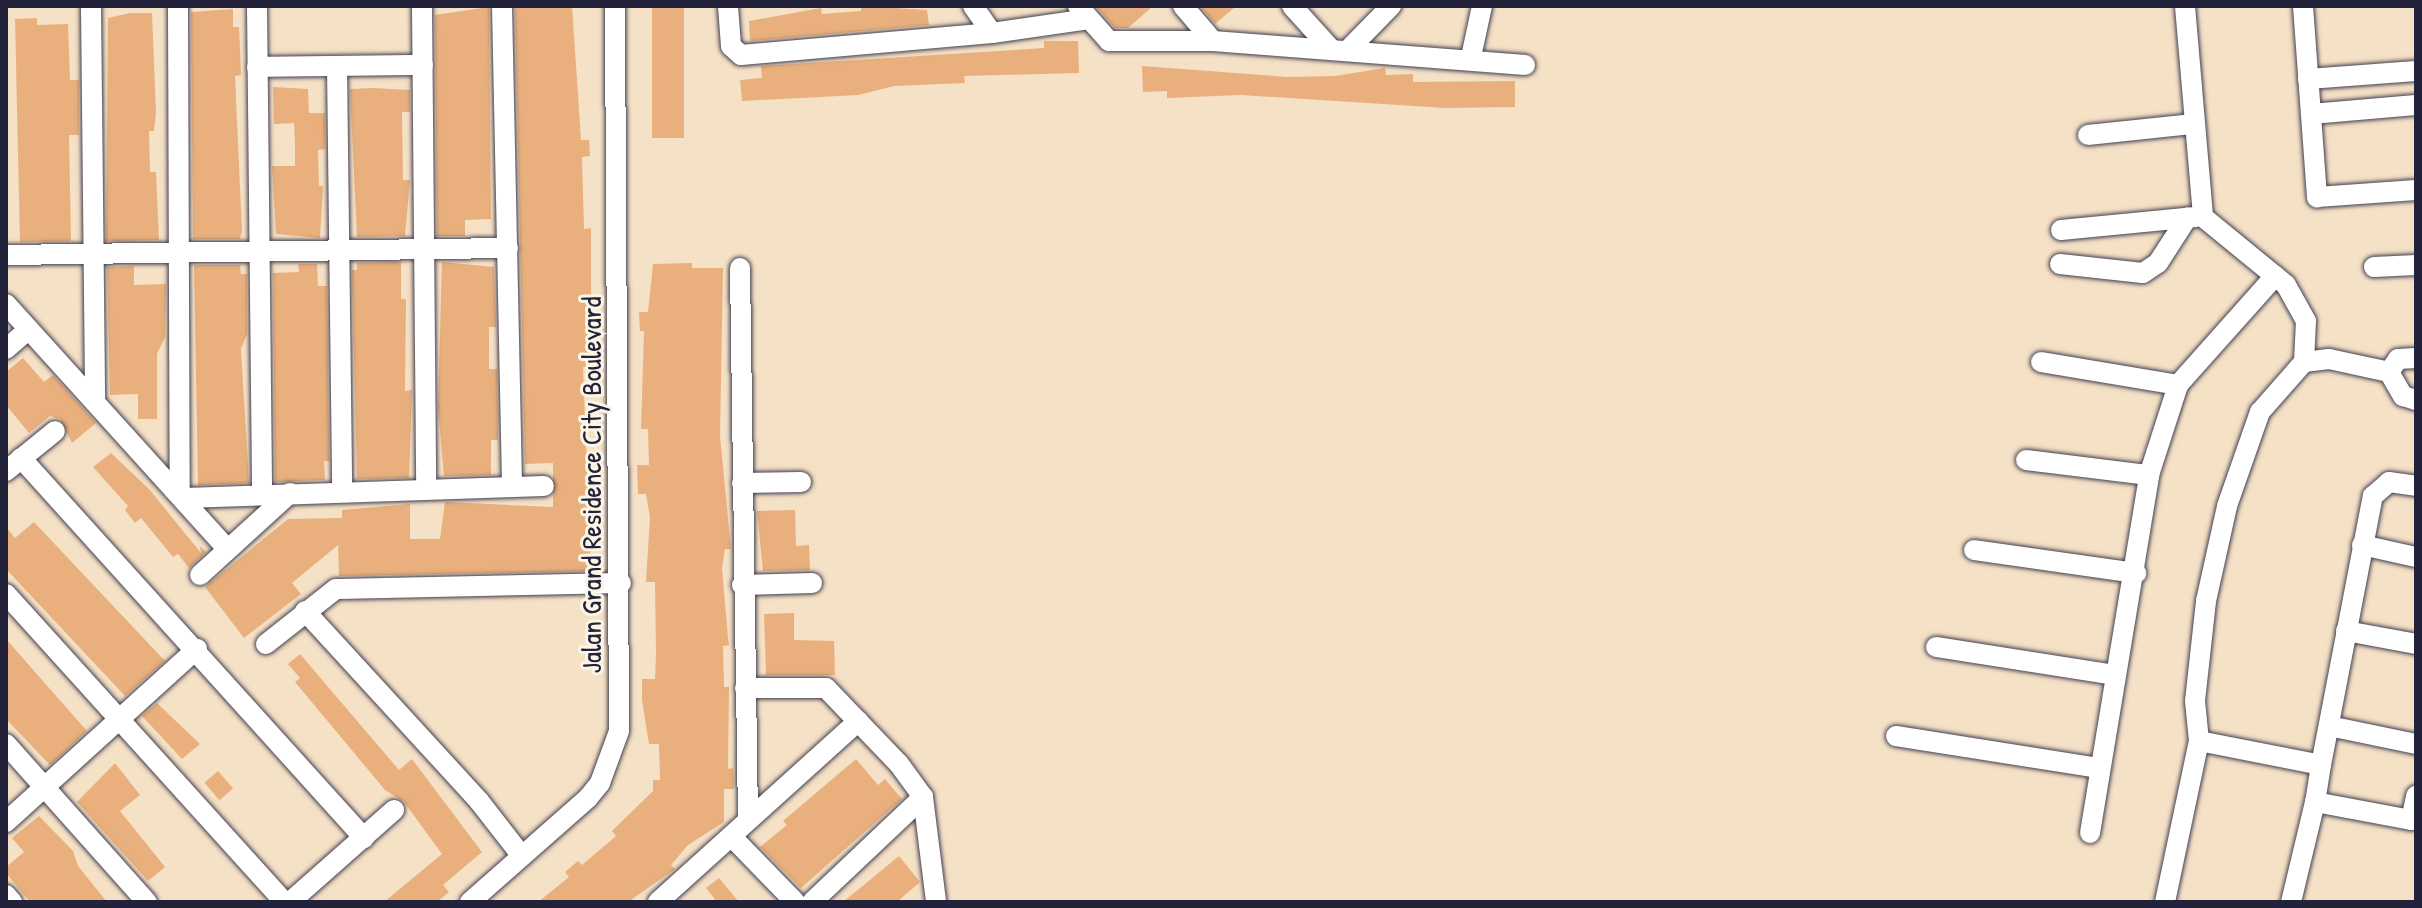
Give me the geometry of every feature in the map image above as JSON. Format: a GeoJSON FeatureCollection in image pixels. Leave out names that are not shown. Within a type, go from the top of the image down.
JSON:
{"type":"FeatureCollection","features":[{"type":"Feature","properties":{"kind":"street"},"geometry":{"type":"LineString","coordinates":[[91,6],[90,255],[95,402]]}},
{"type":"Feature","properties":{"kind":"street"},"geometry":{"type":"LineString","coordinates":[[178,6],[177,252],[183,495]]}},
{"type":"Feature","properties":{"kind":"street"},"geometry":{"type":"LineString","coordinates":[[257,6],[262,494]]}},
{"type":"Feature","properties":{"kind":"street"},"geometry":{"type":"LineString","coordinates":[[422,6],[426,488]]}},
{"type":"Feature","properties":{"kind":"street"},"geometry":{"type":"LineString","coordinates":[[502,6],[512,486]]}},
{"type":"Feature","properties":{"kind":"street","name":"Jalan Grand Residence City Boulevard"},"geometry":{"type":"LineString","coordinates":[[470,902],[588,798],[615,749],[621,583],[615,6]]}},
{"type":"Feature","properties":{"kind":"street"},"geometry":{"type":"LineString","coordinates":[[728,6],[731,46],[741,55],[992,33],[1084,13],[1109,41],[1213,41],[1471,57],[1525,65]]}},
{"type":"Feature","properties":{"kind":"street"},"geometry":{"type":"LineString","coordinates":[[973,6],[992,33]]}},
{"type":"Feature","properties":{"kind":"street"},"geometry":{"type":"LineString","coordinates":[[1183,6],[1213,41]]}},
{"type":"Feature","properties":{"kind":"street"},"geometry":{"type":"LineString","coordinates":[[1292,6],[1339,49]]}},
{"type":"Feature","properties":{"kind":"street"},"geometry":{"type":"LineString","coordinates":[[1339,49],[1391,6]]}},
{"type":"Feature","properties":{"kind":"street"},"geometry":{"type":"LineString","coordinates":[[1471,57],[1482,6]]}},
{"type":"Feature","properties":{"kind":"street"},"geometry":{"type":"LineString","coordinates":[[2060,264],[2143,273],[2158,263],[2195,217],[2193,124],[2185,6]]}},
{"type":"Feature","properties":{"kind":"street"},"geometry":{"type":"LineString","coordinates":[[2303,6],[2317,197],[2416,190]]}},
{"type":"Feature","properties":{"kind":"street"},"geometry":{"type":"LineString","coordinates":[[257,67],[423,65]]}},
{"type":"Feature","properties":{"kind":"street"},"geometry":{"type":"LineString","coordinates":[[337,66],[342,491]]}},
{"type":"Feature","properties":{"kind":"street"},"geometry":{"type":"LineString","coordinates":[[2308,79],[2416,71]]}},
{"type":"Feature","properties":{"kind":"street"},"geometry":{"type":"LineString","coordinates":[[2311,114],[2416,105]]}},
{"type":"Feature","properties":{"kind":"street"},"geometry":{"type":"LineString","coordinates":[[2088,135],[2193,124]]}},
{"type":"Feature","properties":{"kind":"street"},"geometry":{"type":"LineString","coordinates":[[2061,230],[2195,217],[2286,285],[2306,321],[2304,362],[2260,412],[2227,506],[2203,630],[2195,701],[2199,741],[2165,902]]}},
{"type":"Feature","properties":{"kind":"street"},"geometry":{"type":"LineString","coordinates":[[6,255],[508,248]]}},
{"type":"Feature","properties":{"kind":"street"},"geometry":{"type":"LineString","coordinates":[[2374,267],[2416,265]]}},
{"type":"Feature","properties":{"kind":"street"},"geometry":{"type":"LineString","coordinates":[[740,268],[742,585],[748,818]]}},
{"type":"Feature","properties":{"kind":"street"},"geometry":{"type":"LineString","coordinates":[[2090,833],[2114,675],[2136,573],[2149,475],[2178,385],[2275,276]]}},
{"type":"Feature","properties":{"kind":"street"},"geometry":{"type":"LineString","coordinates":[[6,304],[183,495],[227,549]]}},
{"type":"Feature","properties":{"kind":"street"},"geometry":{"type":"LineString","coordinates":[[6,349],[29,329]]}},
{"type":"Feature","properties":{"kind":"street"},"geometry":{"type":"LineString","coordinates":[[2389,372],[2398,359],[2416,358]]}},
{"type":"Feature","properties":{"kind":"street"},"geometry":{"type":"LineString","coordinates":[[2304,362],[2329,359],[2389,372],[2403,396],[2416,400]]}},
{"type":"Feature","properties":{"kind":"street"},"geometry":{"type":"LineString","coordinates":[[2041,362],[2178,385]]}},
{"type":"Feature","properties":{"kind":"street"},"geometry":{"type":"LineString","coordinates":[[55,431],[13,465],[197,649],[364,838]]}},
{"type":"Feature","properties":{"kind":"street"},"geometry":{"type":"LineString","coordinates":[[2026,460],[2149,475]]}},
{"type":"Feature","properties":{"kind":"street"},"geometry":{"type":"LineString","coordinates":[[742,483],[801,482]]}},
{"type":"Feature","properties":{"kind":"street"},"geometry":{"type":"LineString","coordinates":[[183,495],[544,486]]}},
{"type":"Feature","properties":{"kind":"street"},"geometry":{"type":"LineString","coordinates":[[2291,902],[2315,802],[2367,513],[2380,486],[2416,486]]}},
{"type":"Feature","properties":{"kind":"street"},"geometry":{"type":"LineString","coordinates":[[200,575],[290,493]]}},
{"type":"Feature","properties":{"kind":"street"},"geometry":{"type":"LineString","coordinates":[[2362,545],[2416,557]]}},
{"type":"Feature","properties":{"kind":"street"},"geometry":{"type":"LineString","coordinates":[[1974,550],[2136,573]]}},
{"type":"Feature","properties":{"kind":"street"},"geometry":{"type":"LineString","coordinates":[[266,644],[336,589],[621,583]]}},
{"type":"Feature","properties":{"kind":"street"},"geometry":{"type":"LineString","coordinates":[[742,585],[812,583]]}},
{"type":"Feature","properties":{"kind":"street"},"geometry":{"type":"LineString","coordinates":[[6,594],[287,902],[394,810]]}},
{"type":"Feature","properties":{"kind":"street"},"geometry":{"type":"LineString","coordinates":[[305,611],[479,801],[521,855]]}},
{"type":"Feature","properties":{"kind":"street"},"geometry":{"type":"LineString","coordinates":[[2346,631],[2416,644]]}},
{"type":"Feature","properties":{"kind":"street"},"geometry":{"type":"LineString","coordinates":[[1936,647],[2114,675]]}},
{"type":"Feature","properties":{"kind":"street"},"geometry":{"type":"LineString","coordinates":[[6,822],[197,649]]}},
{"type":"Feature","properties":{"kind":"street"},"geometry":{"type":"LineString","coordinates":[[745,688],[826,688],[858,721],[923,797],[936,902]]}},
{"type":"Feature","properties":{"kind":"street"},"geometry":{"type":"LineString","coordinates":[[658,902],[858,721]]}},
{"type":"Feature","properties":{"kind":"street"},"geometry":{"type":"LineString","coordinates":[[2329,726],[2416,744]]}},
{"type":"Feature","properties":{"kind":"street"},"geometry":{"type":"LineString","coordinates":[[1896,736],[2099,768]]}},
{"type":"Feature","properties":{"kind":"street"},"geometry":{"type":"LineString","coordinates":[[2199,741],[2321,765]]}},
{"type":"Feature","properties":{"kind":"street"},"geometry":{"type":"LineString","coordinates":[[6,744],[147,902]]}},
{"type":"Feature","properties":{"kind":"street"},"geometry":{"type":"LineString","coordinates":[[2315,802],[2413,820],[2416,796]]}},
{"type":"Feature","properties":{"kind":"street"},"geometry":{"type":"LineString","coordinates":[[812,902],[923,797]]}},
{"type":"Feature","properties":{"kind":"street"},"geometry":{"type":"LineString","coordinates":[[731,836],[795,902]]}},
{"type":"Feature","properties":{"kind":"street"},"geometry":{"type":"LineString","coordinates":[[6,895],[12,902]]}},
{"type":"Feature","properties":{"kind":"building"},"geometry":{"type":"Polygon","coordinates":[[[515,6],[572,6],[581,140],[589,140],[590,156],[582,157],[584,229],[591,228],[591,367],[583,367],[591,571],[339,576],[338,545],[292,583],[301,594],[244,638],[205,587],[288,519],[342,518],[342,510],[410,504],[410,539],[440,539],[445,502],[553,507],[553,463],[525,464],[515,6]]]}},
{"type":"Feature","properties":{"kind":"building"},"geometry":{"type":"Polygon","coordinates":[[[652,6],[684,6],[684,138],[652,138],[652,6]]]}},
{"type":"Feature","properties":{"kind":"building"},"geometry":{"type":"Polygon","coordinates":[[[861,6],[927,10],[929,25],[750,41],[749,21],[821,8],[822,14],[861,11],[861,6]]]}},
{"type":"Feature","properties":{"kind":"building"},"geometry":{"type":"Polygon","coordinates":[[[1095,6],[1153,6],[1128,28],[1115,28],[1095,6]]]}},
{"type":"Feature","properties":{"kind":"building"},"geometry":{"type":"Polygon","coordinates":[[[1200,6],[1236,6],[1215,24],[1200,6]]]}},
{"type":"Feature","properties":{"kind":"building"},"geometry":{"type":"Polygon","coordinates":[[[489,7],[491,219],[465,220],[465,236],[437,236],[435,15],[489,7]]]}},
{"type":"Feature","properties":{"kind":"building"},"geometry":{"type":"Polygon","coordinates":[[[233,9],[233,27],[239,27],[241,75],[235,76],[242,231],[240,239],[193,239],[191,12],[233,9]]]}},
{"type":"Feature","properties":{"kind":"building"},"geometry":{"type":"Polygon","coordinates":[[[130,13],[152,13],[156,113],[154,131],[149,131],[150,172],[156,172],[159,240],[106,241],[108,18],[130,13]]]}},
{"type":"Feature","properties":{"kind":"building"},"geometry":{"type":"Polygon","coordinates":[[[37,18],[37,25],[68,24],[70,80],[79,80],[79,135],[69,135],[71,241],[20,242],[15,19],[37,18]]]}},
{"type":"Feature","properties":{"kind":"building"},"geometry":{"type":"Polygon","coordinates":[[[1044,41],[1078,41],[1079,73],[964,76],[965,83],[894,86],[858,95],[742,101],[740,80],[762,78],[761,66],[1044,48],[1044,41]]]}},
{"type":"Feature","properties":{"kind":"building"},"geometry":{"type":"Polygon","coordinates":[[[1142,66],[1287,77],[1335,76],[1385,68],[1386,75],[1413,74],[1413,82],[1515,81],[1515,107],[1445,108],[1241,95],[1167,98],[1167,91],[1143,92],[1142,66]]]}},
{"type":"Feature","properties":{"kind":"building"},"geometry":{"type":"Polygon","coordinates":[[[273,87],[308,89],[309,113],[325,113],[325,149],[318,150],[319,186],[323,186],[320,238],[276,234],[272,166],[295,166],[295,144],[294,123],[274,124],[273,87]]]}},
{"type":"Feature","properties":{"kind":"building"},"geometry":{"type":"Polygon","coordinates":[[[350,89],[410,90],[410,112],[402,112],[403,180],[410,180],[405,236],[357,237],[350,89]]]}},
{"type":"Feature","properties":{"kind":"building"},"geometry":{"type":"Polygon","coordinates":[[[401,262],[401,299],[406,299],[405,391],[412,390],[409,478],[357,479],[352,270],[357,270],[357,263],[401,262]]]}},
{"type":"Feature","properties":{"kind":"building"},"geometry":{"type":"Polygon","coordinates":[[[442,262],[494,267],[496,327],[489,327],[489,369],[497,369],[498,440],[491,440],[491,475],[444,476],[438,408],[442,262]]]}},
{"type":"Feature","properties":{"kind":"building"},"geometry":{"type":"Polygon","coordinates":[[[692,263],[692,268],[723,268],[720,436],[731,549],[725,549],[722,568],[729,645],[723,646],[724,687],[729,687],[728,769],[733,768],[734,789],[724,789],[724,822],[688,845],[671,865],[675,869],[628,902],[538,902],[569,877],[565,872],[578,861],[582,865],[616,836],[612,831],[653,791],[653,780],[660,780],[659,744],[649,744],[642,700],[642,679],[655,679],[656,655],[655,582],[646,582],[650,517],[646,494],[638,494],[637,465],[649,465],[648,429],[641,429],[644,331],[640,331],[639,312],[648,312],[653,264],[692,263]]]}},
{"type":"Feature","properties":{"kind":"building"},"geometry":{"type":"Polygon","coordinates":[[[298,264],[317,264],[318,286],[327,286],[329,461],[324,461],[325,480],[275,482],[273,273],[299,272],[298,264]]]}},
{"type":"Feature","properties":{"kind":"building"},"geometry":{"type":"Polygon","coordinates":[[[194,265],[240,265],[241,274],[247,274],[247,334],[241,349],[249,483],[198,485],[194,265]]]}},
{"type":"Feature","properties":{"kind":"building"},"geometry":{"type":"Polygon","coordinates":[[[134,266],[134,285],[166,284],[165,337],[157,354],[157,419],[138,419],[138,394],[110,395],[107,267],[134,266]]]}},
{"type":"Feature","properties":{"kind":"building"},"geometry":{"type":"Polygon","coordinates":[[[23,358],[44,382],[53,375],[96,423],[72,443],[60,419],[50,416],[29,433],[6,405],[6,372],[23,358]]]}},
{"type":"Feature","properties":{"kind":"building"},"geometry":{"type":"Polygon","coordinates":[[[111,453],[149,489],[201,553],[200,546],[206,552],[189,568],[178,554],[173,557],[141,518],[135,523],[125,510],[128,506],[93,467],[111,453]]]}},
{"type":"Feature","properties":{"kind":"building"},"geometry":{"type":"Polygon","coordinates":[[[795,510],[796,546],[809,545],[810,570],[763,571],[757,511],[795,510]]]}},
{"type":"Feature","properties":{"kind":"building"},"geometry":{"type":"Polygon","coordinates":[[[34,522],[165,661],[125,696],[6,569],[6,527],[15,538],[34,522]]]}},
{"type":"Feature","properties":{"kind":"building"},"geometry":{"type":"Polygon","coordinates":[[[794,613],[794,640],[834,641],[835,675],[766,675],[764,614],[794,613]]]}},
{"type":"Feature","properties":{"kind":"building"},"geometry":{"type":"Polygon","coordinates":[[[6,639],[87,731],[50,765],[6,719],[6,639]]]}},
{"type":"Feature","properties":{"kind":"building"},"geometry":{"type":"Polygon","coordinates":[[[300,654],[399,770],[412,759],[482,852],[443,885],[449,892],[437,902],[384,902],[442,854],[404,802],[385,790],[295,682],[300,678],[288,664],[300,654]]]}},
{"type":"Feature","properties":{"kind":"building"},"geometry":{"type":"Polygon","coordinates":[[[157,703],[200,744],[182,759],[142,716],[157,703]]]}},
{"type":"Feature","properties":{"kind":"building"},"geometry":{"type":"Polygon","coordinates":[[[856,759],[878,785],[885,779],[902,799],[801,888],[760,847],[787,825],[783,821],[856,759]]]}},
{"type":"Feature","properties":{"kind":"building"},"geometry":{"type":"Polygon","coordinates":[[[115,763],[140,795],[120,811],[165,867],[148,881],[77,802],[115,763]]]}},
{"type":"Feature","properties":{"kind":"building"},"geometry":{"type":"Polygon","coordinates":[[[218,771],[233,788],[220,800],[204,783],[218,771]]]}},
{"type":"Feature","properties":{"kind":"building"},"geometry":{"type":"Polygon","coordinates":[[[39,816],[73,851],[78,866],[107,902],[30,902],[6,873],[6,867],[24,852],[12,838],[39,816]]]}},
{"type":"Feature","properties":{"kind":"building"},"geometry":{"type":"Polygon","coordinates":[[[899,856],[920,882],[897,902],[843,902],[899,856]]]}},
{"type":"Feature","properties":{"kind":"building"},"geometry":{"type":"Polygon","coordinates":[[[719,878],[739,902],[717,902],[706,888],[719,878]]]}}]}
